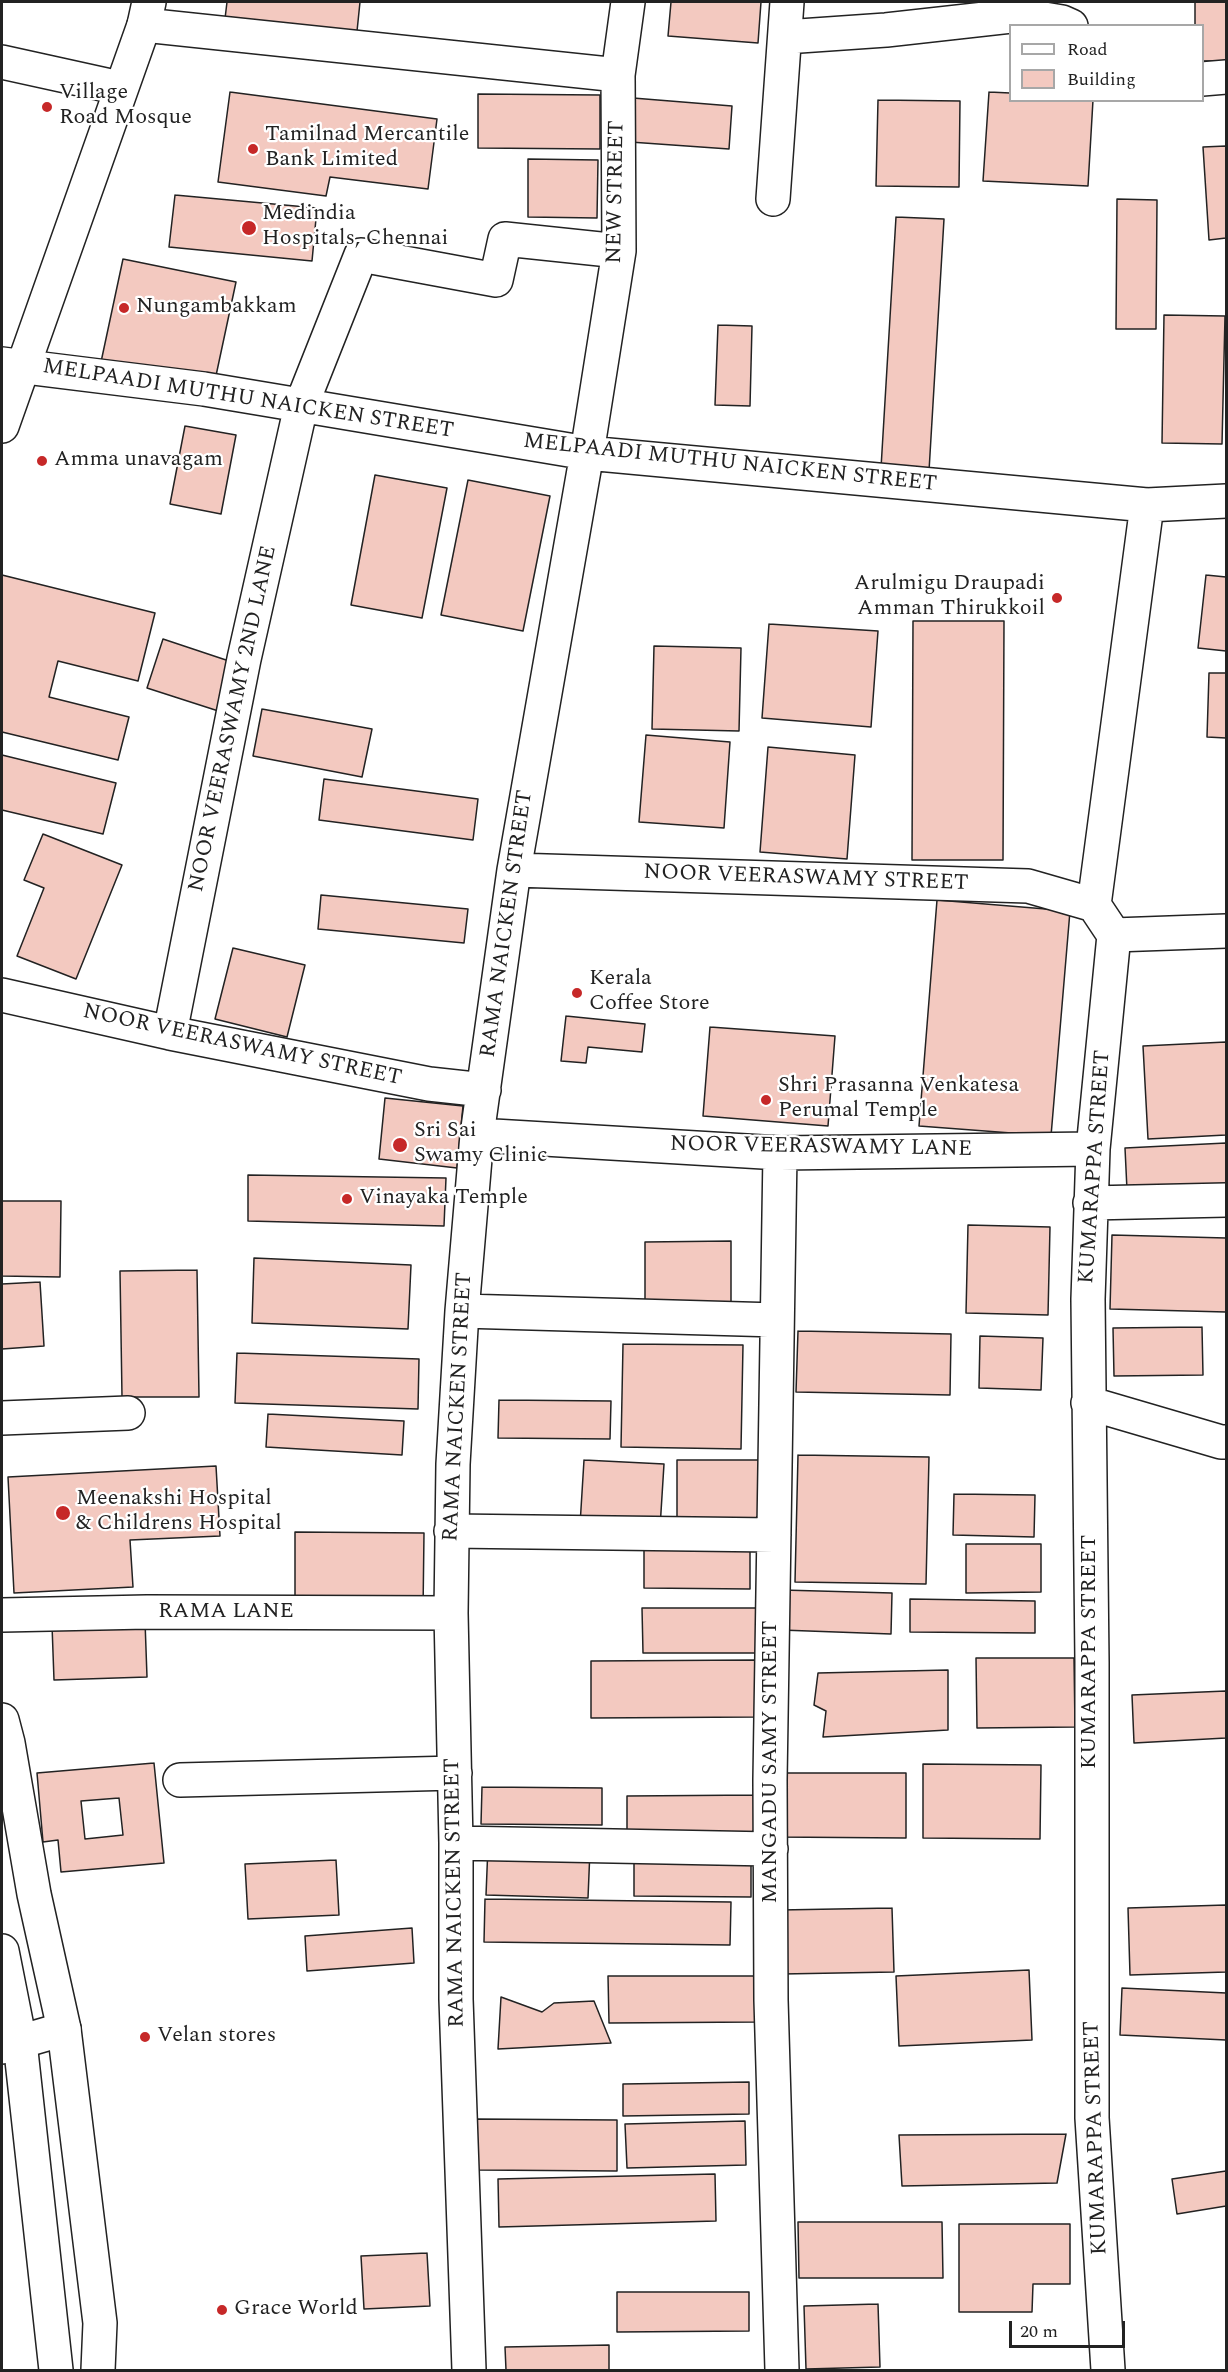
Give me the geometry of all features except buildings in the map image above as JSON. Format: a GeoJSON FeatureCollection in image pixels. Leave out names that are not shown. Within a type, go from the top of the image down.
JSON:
{"type":"FeatureCollection","features":[{"type":"Feature","properties":{"kind":"street","name":"NEW STREET"},"geometry":{"type":"LineString","coordinates":[[587,453],[619,251],[618,75],[628,2]]}},
{"type":"Feature","properties":{"kind":"street"},"geometry":{"type":"LineString","coordinates":[[773,199],[787,2]]}},
{"type":"Feature","properties":{"kind":"street"},"geometry":{"type":"LineString","coordinates":[[2,426],[12,365],[120,88],[146,13],[618,75]]}},
{"type":"Feature","properties":{"kind":"street"},"geometry":{"type":"LineString","coordinates":[[785,37],[886,30],[1020,15],[1066,24]]}},
{"type":"Feature","properties":{"kind":"street"},"geometry":{"type":"LineString","coordinates":[[2,62],[120,88]]}},
{"type":"Feature","properties":{"kind":"street"},"geometry":{"type":"LineString","coordinates":[[1204,78],[1227,77]]}},
{"type":"Feature","properties":{"kind":"street","name":"NOOR VEERASWAMY 2ND LANE"},"geometry":{"type":"LineString","coordinates":[[170,1033],[244,659],[301,406],[361,255],[496,280],[505,239],[619,251]]}},
{"type":"Feature","properties":{"kind":"street","name":"MELPAADI MUTHU NAICKEN STREET"},"geometry":{"type":"LineString","coordinates":[[12,365],[204,389],[587,453],[1147,506],[1227,501]]}},
{"type":"Feature","properties":{"kind":"street","name":"RAMA NAICKEN STREET"},"geometry":{"type":"LineString","coordinates":[[469,2370],[456,2011],[456,1842],[451,1613],[451,1530],[462,1311],[477,1135],[514,870],[587,453]]}},
{"type":"Feature","properties":{"kind":"street"},"geometry":{"type":"LineString","coordinates":[[1147,506],[1094,905],[1114,935],[1227,931]]}},
{"type":"Feature","properties":{"kind":"street","name":"NOOR VEERASWAMY STREET"},"geometry":{"type":"LineString","coordinates":[[514,870],[1028,886],[1094,905]]}},
{"type":"Feature","properties":{"kind":"street","name":"KUMARAPPA STREET"},"geometry":{"type":"LineString","coordinates":[[1108,2370],[1092,2118],[1092,1662],[1088,1299],[1093,1149],[1114,935]]}},
{"type":"Feature","properties":{"kind":"street","name":"NOOR VEERASWAMY STREET"},"geometry":{"type":"LineString","coordinates":[[2,994],[170,1033],[429,1084],[484,1090]]}},
{"type":"Feature","properties":{"kind":"street","name":"NOOR VEERASWAMY LANE"},"geometry":{"type":"LineString","coordinates":[[477,1135],[780,1153],[1093,1149]]}},
{"type":"Feature","properties":{"kind":"street","name":"MANGADU SAMY STREET"},"geometry":{"type":"LineString","coordinates":[[780,1153],[770,1758],[771,2000],[782,2370]]}},
{"type":"Feature","properties":{"kind":"street"},"geometry":{"type":"LineString","coordinates":[[1090,1203],[1227,1200]]}},
{"type":"Feature","properties":{"kind":"street"},"geometry":{"type":"LineString","coordinates":[[462,1311],[777,1320]]}},
{"type":"Feature","properties":{"kind":"street"},"geometry":{"type":"LineString","coordinates":[[1088,1402],[1227,1442]]}},
{"type":"Feature","properties":{"kind":"street"},"geometry":{"type":"LineString","coordinates":[[2,1418],[128,1413]]}},
{"type":"Feature","properties":{"kind":"street"},"geometry":{"type":"LineString","coordinates":[[451,1530],[774,1534]]}},
{"type":"Feature","properties":{"kind":"street","name":"RAMA LANE"},"geometry":{"type":"LineString","coordinates":[[2,1615],[147,1612],[451,1613]]}},
{"type":"Feature","properties":{"kind":"street"},"geometry":{"type":"LineString","coordinates":[[2,1720],[34,1894],[64,2030],[100,2322],[98,2370]]}},
{"type":"Feature","properties":{"kind":"street"},"geometry":{"type":"LineString","coordinates":[[180,1780],[455,1773]]}},
{"type":"Feature","properties":{"kind":"street"},"geometry":{"type":"LineString","coordinates":[[456,1842],[771,1849]]}},
{"type":"Feature","properties":{"kind":"street"},"geometry":{"type":"LineString","coordinates":[[2,1951],[11,2045],[56,2370]]}},
{"type":"Feature","properties":{"kind":"street"},"geometry":{"type":"LineString","coordinates":[[11,2045],[64,2030]]}},
{"type":"Feature","properties":{"kind":"place","name":"Village Road Mosque"},"geometry":{"type":"Point","coordinates":[47,107]}},
{"type":"Feature","properties":{"kind":"place","name":"Tamilnad Mercantile Bank Limited"},"geometry":{"type":"Point","coordinates":[253,149]}},
{"type":"Feature","properties":{"kind":"place","name":"Medindia Hospitals, Chennai"},"geometry":{"type":"Point","coordinates":[249,228]}},
{"type":"Feature","properties":{"kind":"place","name":"Nungambakkam"},"geometry":{"type":"Point","coordinates":[124,308]}},
{"type":"Feature","properties":{"kind":"place","name":"Amma unavagam"},"geometry":{"type":"Point","coordinates":[42,461]}},
{"type":"Feature","properties":{"kind":"place","name":"Arulmigu Draupadi Amman Thirukkoil"},"geometry":{"type":"Point","coordinates":[1057,598]}},
{"type":"Feature","properties":{"kind":"place","name":"Kerala Coffee Store"},"geometry":{"type":"Point","coordinates":[577,993]}},
{"type":"Feature","properties":{"kind":"place","name":"Shri Prasanna Venkatesa Perumal Temple"},"geometry":{"type":"Point","coordinates":[766,1100]}},
{"type":"Feature","properties":{"kind":"place","name":"Sri Sai Swamy Clinic"},"geometry":{"type":"Point","coordinates":[400,1145]}},
{"type":"Feature","properties":{"kind":"place","name":"Vinayaka Temple"},"geometry":{"type":"Point","coordinates":[347,1199]}},
{"type":"Feature","properties":{"kind":"place","name":"Meenakshi Hospital & Childrens Hospital"},"geometry":{"type":"Point","coordinates":[63,1513]}},
{"type":"Feature","properties":{"kind":"place","name":"Velan stores"},"geometry":{"type":"Point","coordinates":[145,2037]}},
{"type":"Feature","properties":{"kind":"place","name":"Grace World"},"geometry":{"type":"Point","coordinates":[222,2310]}}]}
